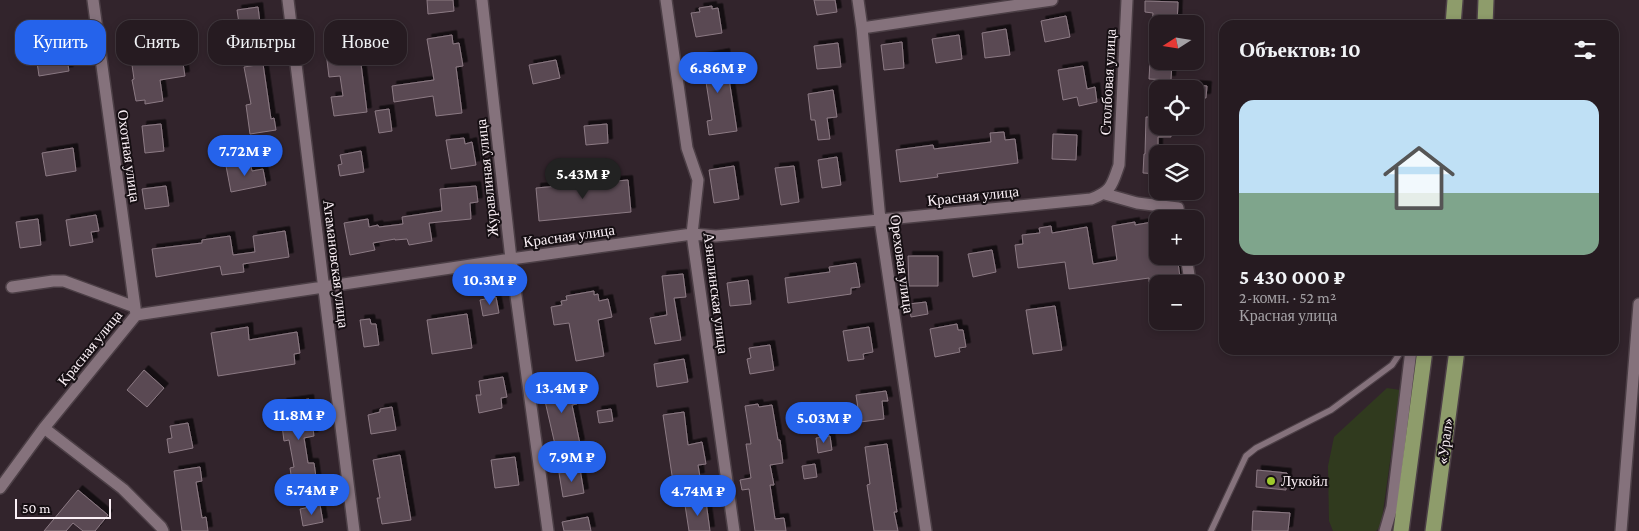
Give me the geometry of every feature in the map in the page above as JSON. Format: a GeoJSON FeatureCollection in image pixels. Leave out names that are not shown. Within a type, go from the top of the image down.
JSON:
{"type":"FeatureCollection","features":[{"type":"Feature","properties":{"kind":"highway"},"geometry":{"type":"LineString","coordinates":[[1453,20],[1455,0]]}},
{"type":"Feature","properties":{"kind":"highway"},"geometry":{"type":"LineString","coordinates":[[1485,20],[1486,0]]}},
{"type":"Feature","properties":{"kind":"highway","name":"«Урал»"},"geometry":{"type":"LineString","coordinates":[[1401,531],[1424,355]]}},
{"type":"Feature","properties":{"kind":"highway","name":"«Урал»"},"geometry":{"type":"LineString","coordinates":[[1433,531],[1456,355]]}},
{"type":"Feature","properties":{"kind":"street","name":"Охотная улица"},"geometry":{"type":"LineString","coordinates":[[93,0],[135,311]]}},
{"type":"Feature","properties":{"kind":"street","name":"Атамановская улица"},"geometry":{"type":"LineString","coordinates":[[288,0],[354,531]]}},
{"type":"Feature","properties":{"kind":"street","name":"Журавлиная улица"},"geometry":{"type":"LineString","coordinates":[[482,0],[512,259],[548,531]]}},
{"type":"Feature","properties":{"kind":"street","name":"Азналинская улица"},"geometry":{"type":"LineString","coordinates":[[666,0],[686,148],[698,180],[692,234],[734,531]]}},
{"type":"Feature","properties":{"kind":"street","name":"Ореховая улица"},"geometry":{"type":"LineString","coordinates":[[858,0],[880,220],[926,531]]}},
{"type":"Feature","properties":{"kind":"street"},"geometry":{"type":"LineString","coordinates":[[862,28],[1052,0]]}},
{"type":"Feature","properties":{"kind":"street","name":"Столбовая улица"},"geometry":{"type":"LineString","coordinates":[[1105,194],[1113,184],[1119,165],[1127,0]]}},
{"type":"Feature","properties":{"kind":"street","name":"Красная улица"},"geometry":{"type":"LineString","coordinates":[[0,488],[135,311],[324,287],[692,234],[716,236],[1091,199],[1105,194]]}},
{"type":"Feature","properties":{"kind":"street"},"geometry":{"type":"LineString","coordinates":[[1105,194],[1137,203],[1178,208],[1178,210]]}},
{"type":"Feature","properties":{"kind":"street"},"geometry":{"type":"LineString","coordinates":[[12,288],[64,281],[135,311]]}},
{"type":"Feature","properties":{"kind":"street"},"geometry":{"type":"LineString","coordinates":[[1621,531],[1639,304]]}},
{"type":"Feature","properties":{"kind":"street"},"geometry":{"type":"LineString","coordinates":[[1385,531],[1392,507],[1410,355]]}},
{"type":"Feature","properties":{"kind":"street"},"geometry":{"type":"LineString","coordinates":[[44,428],[123,489],[163,531]]}},
{"type":"Feature","properties":{"kind":"lane"},"geometry":{"type":"LineString","coordinates":[[1211,531],[1246,456],[1256,448],[1331,410],[1382,374],[1392,365],[1399,355]]}},
{"type":"Feature","properties":{"kind":"green space"},"geometry":{"type":"Polygon","coordinates":[[[1387,388],[1400,390],[1381,526],[1376,531],[1333,531],[1329,521],[1328,466],[1334,437],[1387,388]]]}},
{"type":"Feature","properties":{"kind":"building"},"geometry":{"type":"Polygon","coordinates":[[[427,0],[453,0],[454,11],[428,14],[427,0]]]}},
{"type":"Feature","properties":{"kind":"building"},"geometry":{"type":"Polygon","coordinates":[[[814,0],[835,0],[837,12],[817,15],[814,0]]]}},
{"type":"Feature","properties":{"kind":"building"},"geometry":{"type":"Polygon","coordinates":[[[1145,1],[1178,2],[1177,15],[1153,15],[1153,13],[1145,12],[1145,1]]]}},
{"type":"Feature","properties":{"kind":"building"},"geometry":{"type":"Polygon","coordinates":[[[712,6],[712,9],[718,8],[722,33],[696,37],[691,13],[700,12],[699,8],[712,6]]]}},
{"type":"Feature","properties":{"kind":"building"},"geometry":{"type":"Polygon","coordinates":[[[258,7],[260,20],[238,20],[237,10],[258,7]]]}},
{"type":"Feature","properties":{"kind":"building"},"geometry":{"type":"Polygon","coordinates":[[[1066,16],[1070,37],[1045,42],[1041,21],[1066,16]]]}},
{"type":"Feature","properties":{"kind":"building"},"geometry":{"type":"Polygon","coordinates":[[[1006,29],[1010,55],[985,58],[982,33],[1006,29]]]}},
{"type":"Feature","properties":{"kind":"building"},"geometry":{"type":"Polygon","coordinates":[[[452,35],[453,44],[459,43],[463,66],[456,67],[462,113],[436,116],[433,96],[394,102],[392,86],[434,80],[427,39],[452,35]]]}},
{"type":"Feature","properties":{"kind":"building"},"geometry":{"type":"Polygon","coordinates":[[[959,35],[962,59],[936,63],[932,39],[959,35]]]}},
{"type":"Feature","properties":{"kind":"building"},"geometry":{"type":"Polygon","coordinates":[[[902,42],[904,68],[884,70],[881,45],[902,42]]]}},
{"type":"Feature","properties":{"kind":"building"},"geometry":{"type":"Polygon","coordinates":[[[838,43],[841,67],[817,69],[814,46],[838,43]]]}},
{"type":"Feature","properties":{"kind":"building"},"geometry":{"type":"Polygon","coordinates":[[[725,53],[737,131],[709,135],[707,121],[712,120],[706,82],[702,83],[698,58],[725,53]]]}},
{"type":"Feature","properties":{"kind":"building"},"geometry":{"type":"Polygon","coordinates":[[[556,60],[560,78],[533,84],[529,65],[556,60]]]}},
{"type":"Feature","properties":{"kind":"building"},"geometry":{"type":"Polygon","coordinates":[[[37,65],[68,65],[69,71],[39,76],[37,65]]]}},
{"type":"Feature","properties":{"kind":"building"},"geometry":{"type":"Polygon","coordinates":[[[132,65],[183,65],[185,76],[160,80],[163,101],[145,104],[145,100],[136,101],[132,80],[134,79],[132,65]]]}},
{"type":"Feature","properties":{"kind":"building"},"geometry":{"type":"Polygon","coordinates":[[[263,65],[271,119],[274,118],[276,130],[250,134],[246,105],[251,104],[244,67],[263,65]]]}},
{"type":"Feature","properties":{"kind":"building"},"geometry":{"type":"Polygon","coordinates":[[[328,65],[361,65],[367,112],[334,116],[331,97],[343,96],[340,76],[329,77],[328,65]]]}},
{"type":"Feature","properties":{"kind":"building"},"geometry":{"type":"Polygon","coordinates":[[[1083,66],[1087,89],[1095,87],[1097,102],[1079,106],[1077,97],[1063,100],[1058,70],[1083,66]]]}},
{"type":"Feature","properties":{"kind":"building"},"geometry":{"type":"Polygon","coordinates":[[[1150,70],[1172,70],[1171,80],[1149,79],[1150,70]]]}},
{"type":"Feature","properties":{"kind":"building"},"geometry":{"type":"Polygon","coordinates":[[[1204,86],[1207,86],[1206,98],[1204,98],[1204,86]]]}},
{"type":"Feature","properties":{"kind":"building"},"geometry":{"type":"Polygon","coordinates":[[[833,90],[837,117],[827,118],[830,139],[818,140],[815,120],[811,120],[808,94],[833,90]]]}},
{"type":"Feature","properties":{"kind":"building"},"geometry":{"type":"Polygon","coordinates":[[[389,109],[392,131],[379,133],[375,111],[389,109]]]}},
{"type":"Feature","properties":{"kind":"building"},"geometry":{"type":"Polygon","coordinates":[[[1146,117],[1149,117],[1149,135],[1171,135],[1171,137],[1158,137],[1158,145],[1149,145],[1149,173],[1143,173],[1146,117]]]}},
{"type":"Feature","properties":{"kind":"building"},"geometry":{"type":"Polygon","coordinates":[[[161,124],[164,151],[145,153],[142,126],[161,124]]]}},
{"type":"Feature","properties":{"kind":"building"},"geometry":{"type":"Polygon","coordinates":[[[607,124],[608,143],[586,145],[584,126],[607,124]]]}},
{"type":"Feature","properties":{"kind":"building"},"geometry":{"type":"Polygon","coordinates":[[[1004,132],[1005,140],[1015,139],[1018,163],[937,174],[938,177],[900,182],[896,150],[933,145],[934,149],[991,142],[990,133],[1004,132]]]}},
{"type":"Feature","properties":{"kind":"building"},"geometry":{"type":"Polygon","coordinates":[[[1053,134],[1077,135],[1076,160],[1052,159],[1053,134]]]}},
{"type":"Feature","properties":{"kind":"building"},"geometry":{"type":"Polygon","coordinates":[[[464,138],[465,144],[472,142],[476,165],[451,169],[446,140],[464,138]]]}},
{"type":"Feature","properties":{"kind":"building"},"geometry":{"type":"Polygon","coordinates":[[[73,148],[76,171],[46,176],[42,153],[73,148]]]}},
{"type":"Feature","properties":{"kind":"building"},"geometry":{"type":"Polygon","coordinates":[[[361,151],[364,172],[340,176],[338,165],[342,164],[340,155],[361,151]]]}},
{"type":"Feature","properties":{"kind":"building"},"geometry":{"type":"Polygon","coordinates":[[[837,157],[841,185],[822,188],[818,160],[837,157]]]}},
{"type":"Feature","properties":{"kind":"building"},"geometry":{"type":"Polygon","coordinates":[[[250,162],[252,171],[263,169],[266,185],[231,192],[226,166],[250,162]]]}},
{"type":"Feature","properties":{"kind":"building"},"geometry":{"type":"Polygon","coordinates":[[[734,166],[739,199],[714,203],[709,170],[734,166]]]}},
{"type":"Feature","properties":{"kind":"building"},"geometry":{"type":"Polygon","coordinates":[[[794,166],[799,202],[781,205],[775,168],[794,166]]]}},
{"type":"Feature","properties":{"kind":"building"},"geometry":{"type":"Polygon","coordinates":[[[628,180],[631,212],[539,221],[536,188],[628,180]]]}},
{"type":"Feature","properties":{"kind":"building"},"geometry":{"type":"Polygon","coordinates":[[[166,186],[169,206],[145,209],[142,189],[166,186]]]}},
{"type":"Feature","properties":{"kind":"building"},"geometry":{"type":"Polygon","coordinates":[[[476,186],[478,202],[470,203],[471,219],[429,223],[432,241],[409,245],[407,239],[395,239],[373,243],[375,250],[350,255],[344,223],[368,219],[369,227],[403,224],[402,217],[442,211],[440,189],[476,186]]]}},
{"type":"Feature","properties":{"kind":"building"},"geometry":{"type":"Polygon","coordinates":[[[96,215],[99,231],[91,232],[93,242],[70,246],[66,220],[96,215]]]}},
{"type":"Feature","properties":{"kind":"building"},"geometry":{"type":"Polygon","coordinates":[[[38,219],[41,245],[20,248],[16,222],[38,219]]]}},
{"type":"Feature","properties":{"kind":"building"},"geometry":{"type":"Polygon","coordinates":[[[1135,222],[1135,225],[1149,223],[1149,265],[1178,265],[1180,275],[1149,275],[1149,278],[1069,289],[1065,262],[1018,268],[1015,245],[1023,244],[1022,235],[1040,233],[1039,228],[1051,226],[1052,233],[1087,227],[1093,264],[1117,260],[1112,226],[1135,222]]]}},
{"type":"Feature","properties":{"kind":"building"},"geometry":{"type":"Polygon","coordinates":[[[285,231],[289,257],[243,264],[244,272],[222,275],[220,266],[156,277],[152,249],[202,243],[202,240],[230,236],[233,255],[255,252],[253,236],[285,231]]]}},
{"type":"Feature","properties":{"kind":"building"},"geometry":{"type":"Polygon","coordinates":[[[992,250],[996,272],[973,277],[968,254],[992,250]]]}},
{"type":"Feature","properties":{"kind":"building"},"geometry":{"type":"Polygon","coordinates":[[[908,256],[938,256],[938,286],[909,286],[908,256]]]}},
{"type":"Feature","properties":{"kind":"building"},"geometry":{"type":"Polygon","coordinates":[[[856,263],[860,287],[851,288],[851,294],[788,303],[785,278],[830,272],[829,267],[856,263]]]}},
{"type":"Feature","properties":{"kind":"building"},"geometry":{"type":"Polygon","coordinates":[[[683,274],[686,297],[674,298],[681,340],[655,344],[650,318],[667,315],[662,276],[683,274]]]}},
{"type":"Feature","properties":{"kind":"building"},"geometry":{"type":"Polygon","coordinates":[[[748,280],[751,304],[730,306],[727,283],[748,280]]]}},
{"type":"Feature","properties":{"kind":"building"},"geometry":{"type":"Polygon","coordinates":[[[594,291],[594,295],[598,294],[599,301],[608,299],[612,317],[598,320],[604,356],[576,361],[569,323],[554,325],[551,307],[562,305],[561,301],[567,300],[566,296],[594,291]]]}},
{"type":"Feature","properties":{"kind":"building"},"geometry":{"type":"Polygon","coordinates":[[[496,297],[499,313],[483,316],[480,300],[496,297]]]}},
{"type":"Feature","properties":{"kind":"building"},"geometry":{"type":"Polygon","coordinates":[[[926,302],[928,314],[911,317],[909,304],[926,302]]]}},
{"type":"Feature","properties":{"kind":"building"},"geometry":{"type":"Polygon","coordinates":[[[1055,306],[1062,350],[1033,354],[1026,310],[1055,306]]]}},
{"type":"Feature","properties":{"kind":"building"},"geometry":{"type":"Polygon","coordinates":[[[467,314],[472,348],[432,354],[427,320],[467,314]]]}},
{"type":"Feature","properties":{"kind":"building"},"geometry":{"type":"Polygon","coordinates":[[[370,319],[371,324],[376,324],[379,345],[364,347],[360,320],[370,319]]]}},
{"type":"Feature","properties":{"kind":"building"},"geometry":{"type":"Polygon","coordinates":[[[957,324],[958,330],[963,330],[966,347],[959,348],[960,352],[935,357],[930,329],[957,324]]]}},
{"type":"Feature","properties":{"kind":"building"},"geometry":{"type":"Polygon","coordinates":[[[248,327],[249,340],[297,332],[300,353],[294,354],[295,364],[218,376],[211,333],[248,327]]]}},
{"type":"Feature","properties":{"kind":"building"},"geometry":{"type":"Polygon","coordinates":[[[869,327],[873,352],[863,354],[864,359],[848,361],[843,331],[869,327]]]}},
{"type":"Feature","properties":{"kind":"building"},"geometry":{"type":"Polygon","coordinates":[[[770,345],[774,370],[750,374],[747,359],[751,358],[749,348],[770,345]]]}},
{"type":"Feature","properties":{"kind":"building"},"geometry":{"type":"Polygon","coordinates":[[[684,359],[688,382],[657,387],[654,364],[684,359]]]}},
{"type":"Feature","properties":{"kind":"building"},"geometry":{"type":"Polygon","coordinates":[[[144,370],[164,388],[147,407],[127,390],[144,370]]]}},
{"type":"Feature","properties":{"kind":"building"},"geometry":{"type":"Polygon","coordinates":[[[503,377],[507,397],[501,398],[502,408],[479,413],[476,395],[481,395],[479,381],[503,377]]]}},
{"type":"Feature","properties":{"kind":"building"},"geometry":{"type":"Polygon","coordinates":[[[573,382],[577,404],[572,405],[580,444],[556,449],[542,388],[573,382]]]}},
{"type":"Feature","properties":{"kind":"building"},"geometry":{"type":"Polygon","coordinates":[[[886,391],[888,401],[882,401],[884,419],[860,422],[856,395],[886,391]]]}},
{"type":"Feature","properties":{"kind":"building"},"geometry":{"type":"Polygon","coordinates":[[[309,399],[314,436],[304,438],[308,463],[314,463],[317,484],[293,488],[290,468],[294,467],[289,440],[284,441],[281,418],[284,418],[282,403],[309,399]]]}},
{"type":"Feature","properties":{"kind":"building"},"geometry":{"type":"Polygon","coordinates":[[[758,404],[759,407],[772,405],[778,440],[780,440],[783,463],[770,465],[774,485],[770,485],[775,519],[784,518],[786,531],[755,531],[749,489],[742,490],[740,480],[751,478],[746,444],[751,444],[745,406],[758,404]]]}},
{"type":"Feature","properties":{"kind":"building"},"geometry":{"type":"Polygon","coordinates":[[[392,407],[396,430],[371,434],[368,415],[380,412],[380,409],[392,407]]]}},
{"type":"Feature","properties":{"kind":"building"},"geometry":{"type":"Polygon","coordinates":[[[611,409],[613,421],[599,423],[597,411],[611,409]]]}},
{"type":"Feature","properties":{"kind":"building"},"geometry":{"type":"Polygon","coordinates":[[[684,412],[688,445],[702,442],[706,464],[698,465],[700,477],[673,482],[663,415],[684,412]]]}},
{"type":"Feature","properties":{"kind":"building"},"geometry":{"type":"Polygon","coordinates":[[[188,423],[193,448],[169,453],[167,439],[172,438],[170,426],[188,423]]]}},
{"type":"Feature","properties":{"kind":"building"},"geometry":{"type":"Polygon","coordinates":[[[830,436],[832,450],[818,453],[816,438],[830,436]]]}},
{"type":"Feature","properties":{"kind":"building"},"geometry":{"type":"Polygon","coordinates":[[[887,444],[897,512],[894,512],[898,531],[874,531],[867,485],[870,484],[865,447],[887,444]]]}},
{"type":"Feature","properties":{"kind":"building"},"geometry":{"type":"Polygon","coordinates":[[[400,455],[411,520],[382,524],[377,498],[380,498],[373,460],[400,455]]]}},
{"type":"Feature","properties":{"kind":"building"},"geometry":{"type":"Polygon","coordinates":[[[515,457],[519,485],[495,488],[491,460],[515,457]]]}},
{"type":"Feature","properties":{"kind":"building"},"geometry":{"type":"Polygon","coordinates":[[[815,464],[817,477],[804,479],[802,466],[815,464]]]}},
{"type":"Feature","properties":{"kind":"building"},"geometry":{"type":"Polygon","coordinates":[[[200,467],[202,481],[196,482],[202,518],[206,517],[208,531],[182,531],[174,471],[200,467]]]}},
{"type":"Feature","properties":{"kind":"building"},"geometry":{"type":"Polygon","coordinates":[[[580,469],[584,493],[563,497],[559,473],[580,469]]]}},
{"type":"Feature","properties":{"kind":"building"},"geometry":{"type":"Polygon","coordinates":[[[1257,470],[1287,473],[1286,490],[1256,487],[1257,470]]]}},
{"type":"Feature","properties":{"kind":"building"},"geometry":{"type":"Polygon","coordinates":[[[78,490],[108,515],[95,531],[83,531],[73,523],[66,531],[44,531],[78,490]]]}},
{"type":"Feature","properties":{"kind":"building"},"geometry":{"type":"Polygon","coordinates":[[[706,502],[710,531],[689,531],[685,505],[706,502]]]}},
{"type":"Feature","properties":{"kind":"building"},"geometry":{"type":"Polygon","coordinates":[[[320,505],[323,522],[303,526],[300,509],[320,505]]]}},
{"type":"Feature","properties":{"kind":"building"},"geometry":{"type":"Polygon","coordinates":[[[1253,511],[1290,513],[1288,531],[1252,531],[1253,511]]]}},
{"type":"Feature","properties":{"kind":"building"},"geometry":{"type":"Polygon","coordinates":[[[588,517],[591,531],[564,531],[562,522],[588,517]]]}},
{"type":"Feature","properties":{"kind":"place","name":"Лукойл"},"geometry":{"type":"Point","coordinates":[1271,481]}}]}
